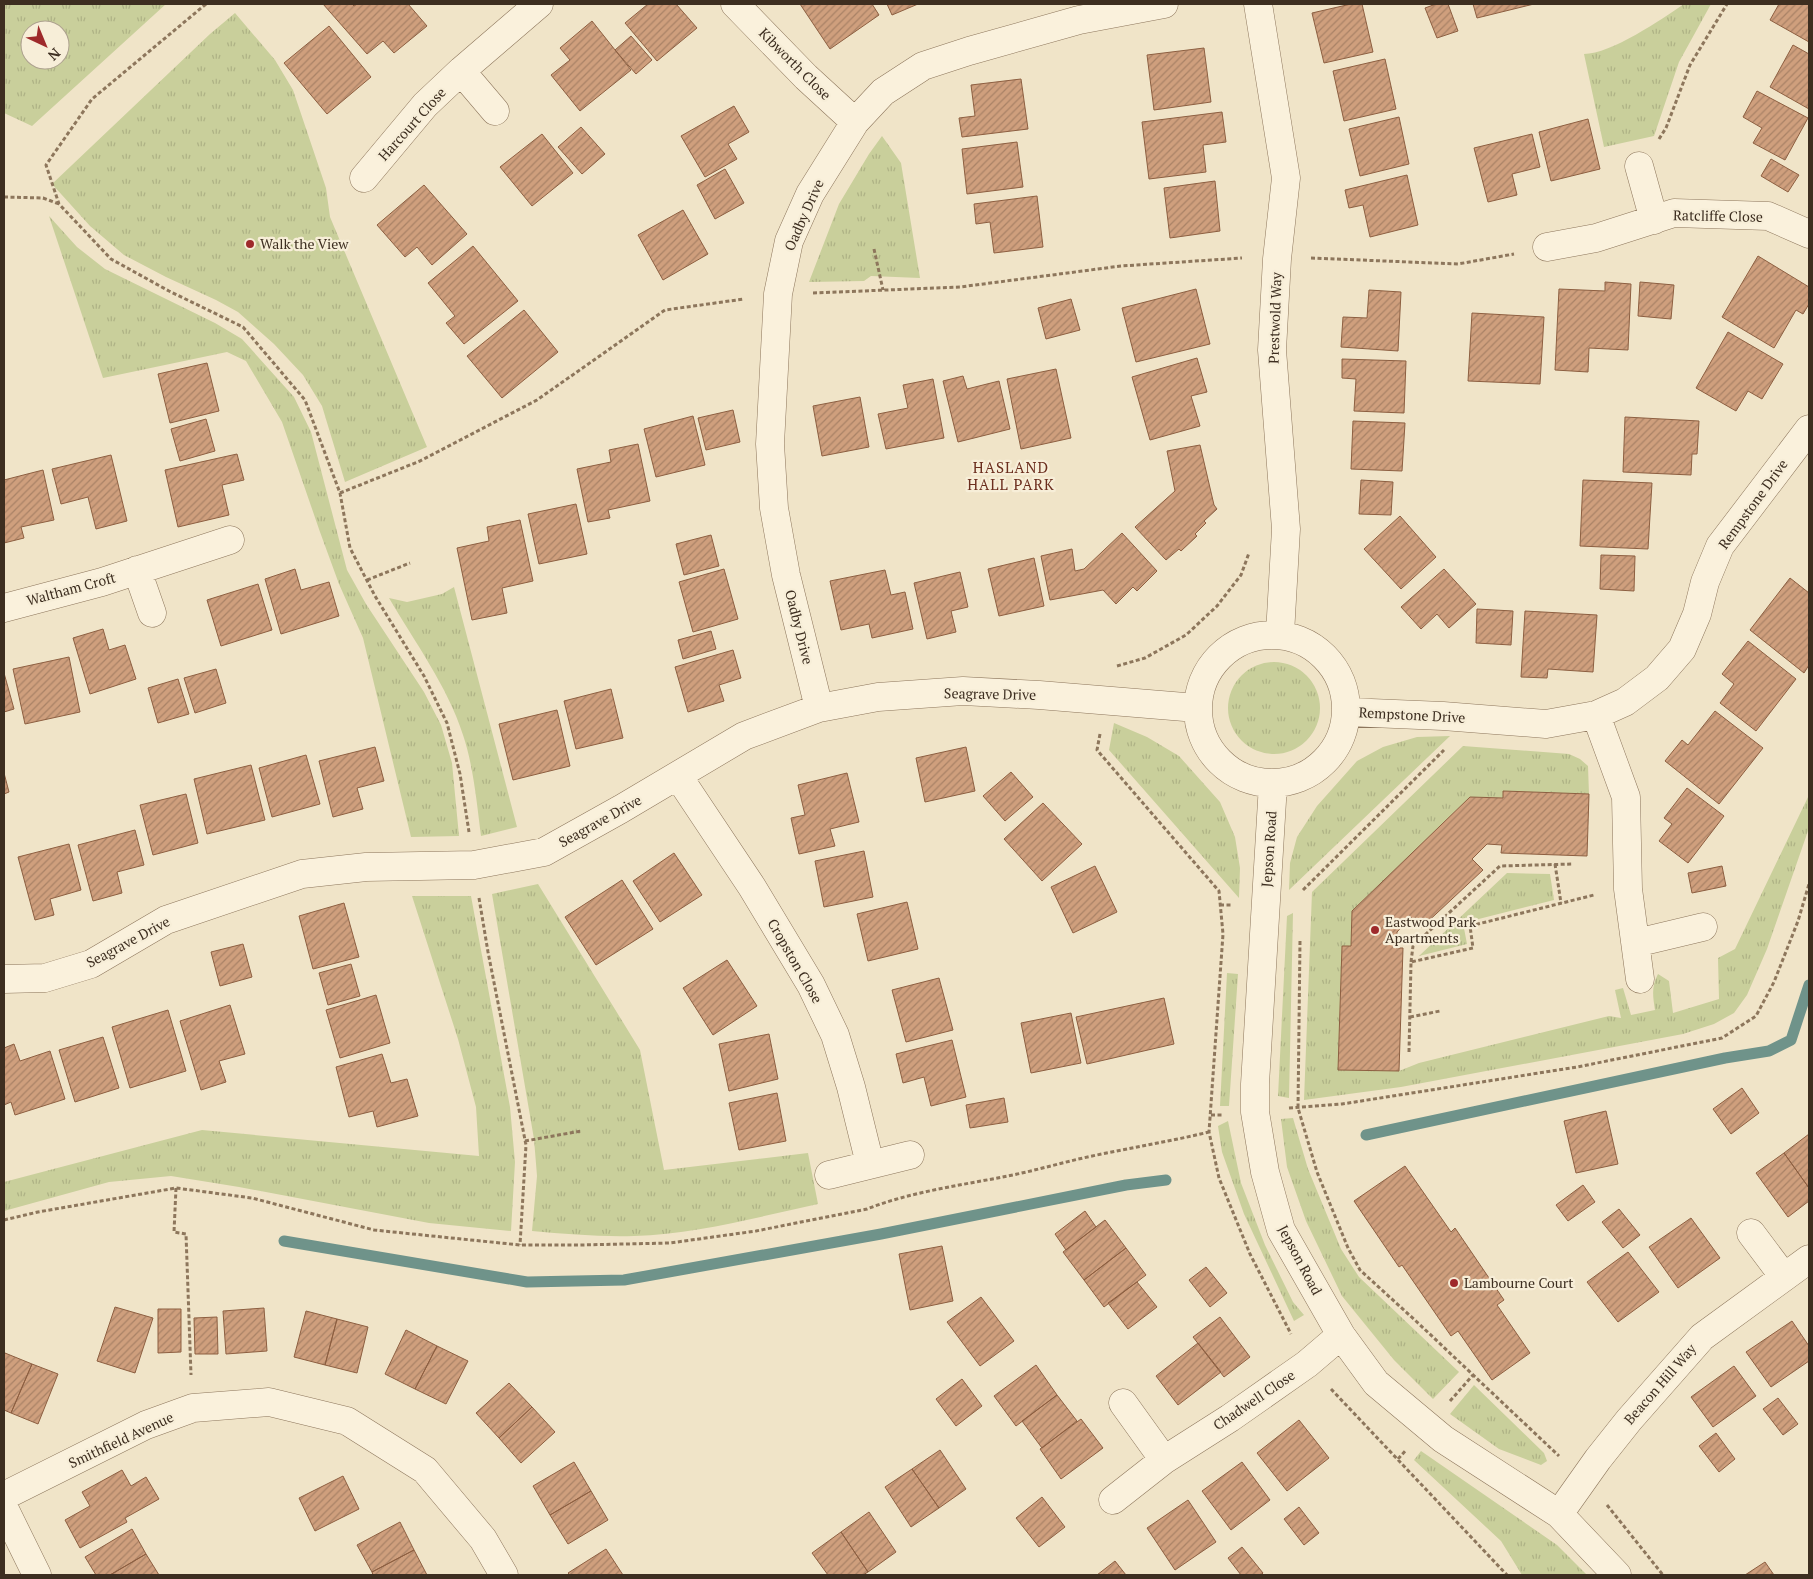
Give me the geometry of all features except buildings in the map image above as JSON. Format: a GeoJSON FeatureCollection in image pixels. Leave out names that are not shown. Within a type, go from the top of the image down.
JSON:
{"type":"FeatureCollection","features":[{"type":"Feature","properties":{"kind":"street","name":"Harcourt Close"},"geometry":{"type":"LineString","coordinates":[[364,178],[425,105],[461,71],[539,4]]}},
{"type":"Feature","properties":{"kind":"street","name":"Kibworth Close"},"geometry":{"type":"LineString","coordinates":[[735,4],[806,77],[856,122]]}},
{"type":"Feature","properties":{"kind":"street","name":"Oadby Drive"},"geometry":{"type":"LineString","coordinates":[[819,708],[786,575],[774,508],[770,444],[778,294],[790,241],[810,194],[856,122],[883,92],[924,66],[1079,20],[1164,4]]}},
{"type":"Feature","properties":{"kind":"street","name":"Prestwold Way"},"geometry":{"type":"LineString","coordinates":[[1258,4],[1286,178],[1277,258],[1272,350],[1286,529],[1280,634]]}},
{"type":"Feature","properties":{"kind":"street"},"geometry":{"type":"LineString","coordinates":[[461,71],[495,110]]}},
{"type":"Feature","properties":{"kind":"street","name":"Ratcliffe Close"},"geometry":{"type":"LineString","coordinates":[[1639,166],[1654,220]]}},
{"type":"Feature","properties":{"kind":"street","name":"Ratcliffe Close"},"geometry":{"type":"LineString","coordinates":[[1547,246],[1596,238],[1674,213],[1768,216],[1809,234]]}},
{"type":"Feature","properties":{"kind":"street","name":"Rempstone Drive"},"geometry":{"type":"LineString","coordinates":[[1348,712],[1477,718],[1546,724],[1596,715],[1625,702],[1657,678],[1682,649],[1697,614],[1705,582],[1720,546],[1809,429]]}},
{"type":"Feature","properties":{"kind":"street","name":"Waltham Croft"},"geometry":{"type":"LineString","coordinates":[[4,608],[102,582],[230,540]]}},
{"type":"Feature","properties":{"kind":"street"},"geometry":{"type":"LineString","coordinates":[[137,570],[152,613]]}},
{"type":"Feature","properties":{"kind":"street"},"geometry":{"type":"LineString","coordinates":[[1280,634],[1307,642],[1329,659],[1343,684],[1348,712],[1341,740],[1325,763],[1300,778],[1273,784],[1249,780],[1228,770],[1211,753],[1201,732],[1197,708],[1201,684],[1213,662],[1232,645],[1255,636],[1280,634]]}},
{"type":"Feature","properties":{"kind":"street","name":"Seagrave Drive"},"geometry":{"type":"LineString","coordinates":[[4,979],[45,978],[91,964],[166,920],[302,874],[366,867],[474,865],[544,852],[744,736],[819,708],[878,697],[963,691],[1197,708]]}},
{"type":"Feature","properties":{"kind":"street"},"geometry":{"type":"LineString","coordinates":[[1596,715],[1626,797],[1628,886],[1640,978]]}},
{"type":"Feature","properties":{"kind":"street","name":"Cropston Close"},"geometry":{"type":"LineString","coordinates":[[678,776],[752,887],[811,985],[835,1035],[851,1087],[870,1164]]}},
{"type":"Feature","properties":{"kind":"street","name":"Jepson Road"},"geometry":{"type":"LineString","coordinates":[[1273,784],[1255,1074],[1255,1112],[1265,1172],[1281,1230],[1341,1335],[1376,1383],[1443,1439],[1559,1514],[1617,1575]]}},
{"type":"Feature","properties":{"kind":"street"},"geometry":{"type":"LineString","coordinates":[[1636,943],[1703,927]]}},
{"type":"Feature","properties":{"kind":"street"},"geometry":{"type":"LineString","coordinates":[[829,1175],[910,1155]]}},
{"type":"Feature","properties":{"kind":"street"},"geometry":{"type":"LineString","coordinates":[[1751,1233],[1784,1277]]}},
{"type":"Feature","properties":{"kind":"street","name":"Beacon Hill Way"},"geometry":{"type":"LineString","coordinates":[[1559,1514],[1629,1420],[1702,1337],[1809,1259]]}},
{"type":"Feature","properties":{"kind":"street","name":"Chadwell Close"},"geometry":{"type":"LineString","coordinates":[[1113,1500],[1164,1460],[1230,1418],[1307,1364],[1341,1335]]}},
{"type":"Feature","properties":{"kind":"street","name":"Smithfield Avenue"},"geometry":{"type":"LineString","coordinates":[[4,1496],[146,1425],[193,1408],[269,1402],[347,1421],[425,1470],[483,1539],[504,1575]]}},
{"type":"Feature","properties":{"kind":"street"},"geometry":{"type":"LineString","coordinates":[[1123,1403],[1164,1460]]}},
{"type":"Feature","properties":{"kind":"street"},"geometry":{"type":"LineString","coordinates":[[4,1508],[37,1575]]}},
{"type":"Feature","properties":{"kind":"path"},"geometry":{"type":"LineString","coordinates":[[206,4],[92,99],[46,166],[59,204],[111,259],[169,291],[242,327],[305,400],[340,494],[350,548],[424,676],[447,722],[460,774],[488,952],[525,1141],[520,1245]]}},
{"type":"Feature","properties":{"kind":"path"},"geometry":{"type":"LineString","coordinates":[[1639,166],[1666,128],[1690,65],[1727,4]]}},
{"type":"Feature","properties":{"kind":"path"},"geometry":{"type":"LineString","coordinates":[[4,197],[43,198],[59,204]]}},
{"type":"Feature","properties":{"kind":"path"},"geometry":{"type":"LineString","coordinates":[[340,494],[420,460],[537,400],[666,310],[778,294],[960,287],[1121,266],[1252,258],[1319,258],[1458,264],[1502,257],[1547,246]]}},
{"type":"Feature","properties":{"kind":"path"},"geometry":{"type":"LineString","coordinates":[[874,249],[883,290]]}},
{"type":"Feature","properties":{"kind":"path"},"geometry":{"type":"LineString","coordinates":[[367,580],[410,563]]}},
{"type":"Feature","properties":{"kind":"path"},"geometry":{"type":"LineString","coordinates":[[1302,896],[1303,888],[1477,718]]}},
{"type":"Feature","properties":{"kind":"path"},"geometry":{"type":"LineString","coordinates":[[1554,864],[1561,903]]}},
{"type":"Feature","properties":{"kind":"path"},"geometry":{"type":"LineString","coordinates":[[1409,1052],[1413,946],[1500,866],[1572,864]]}},
{"type":"Feature","properties":{"kind":"path"},"geometry":{"type":"LineString","coordinates":[[1211,1115],[1342,1104],[1577,1067],[1722,1038],[1756,1016],[1774,982],[1798,921],[1809,884]]}},
{"type":"Feature","properties":{"kind":"path"},"geometry":{"type":"LineString","coordinates":[[1411,962],[1473,948],[1470,926],[1628,886]]}},
{"type":"Feature","properties":{"kind":"path"},"geometry":{"type":"LineString","coordinates":[[1300,940],[1298,1108],[1317,1172],[1348,1248],[1360,1270],[1583,1480],[1616,1515],[1663,1575]]}},
{"type":"Feature","properties":{"kind":"path"},"geometry":{"type":"LineString","coordinates":[[1410,1017],[1440,1011]]}},
{"type":"Feature","properties":{"kind":"path"},"geometry":{"type":"LineString","coordinates":[[525,1141],[581,1131]]}},
{"type":"Feature","properties":{"kind":"path"},"geometry":{"type":"LineString","coordinates":[[4,1220],[38,1212],[176,1188],[252,1198],[374,1230],[520,1245],[670,1242],[756,1231],[867,1209],[878,1204],[936,1190],[1015,1175],[1097,1155],[1161,1144],[1209,1132]]}},
{"type":"Feature","properties":{"kind":"path"},"geometry":{"type":"LineString","coordinates":[[176,1188],[174,1232],[186,1234],[188,1324],[193,1408]]}},
{"type":"Feature","properties":{"kind":"path"},"geometry":{"type":"LineString","coordinates":[[1307,1364],[1507,1575]]}},
{"type":"Feature","properties":{"kind":"green space"},"geometry":{"type":"Polygon","coordinates":[[[4,4],[166,4],[32,126],[4,113],[4,4]]]}},
{"type":"Feature","properties":{"kind":"green space"},"geometry":{"type":"Polygon","coordinates":[[[1684,4],[1711,4],[1679,62],[1654,136],[1604,147],[1584,54],[1608,48],[1622,42],[1684,4]]]}},
{"type":"Feature","properties":{"kind":"green space"},"geometry":{"type":"Polygon","coordinates":[[[235,13],[275,60],[293,90],[326,188],[330,217],[427,447],[345,482],[322,406],[303,375],[274,344],[238,312],[124,255],[90,226],[52,184],[210,34],[235,13]]]}},
{"type":"Feature","properties":{"kind":"green space"},"geometry":{"type":"Polygon","coordinates":[[[882,136],[901,163],[920,278],[871,276],[864,281],[809,282],[839,204],[882,136]]]}},
{"type":"Feature","properties":{"kind":"green space"},"geometry":{"type":"Polygon","coordinates":[[[49,216],[77,247],[105,269],[215,323],[242,339],[294,397],[311,432],[347,570],[366,604],[424,692],[441,725],[452,763],[459,836],[411,837],[363,638],[339,584],[282,422],[246,361],[227,352],[103,378],[49,216]]]}},
{"type":"Feature","properties":{"kind":"green space"},"geometry":{"type":"Polygon","coordinates":[[[454,587],[517,827],[481,836],[469,759],[457,717],[440,682],[389,598],[407,602],[442,594],[454,587]]]}},
{"type":"Feature","properties":{"kind":"green space"},"geometry":{"type":"Polygon","coordinates":[[[1274,662],[1291,666],[1306,676],[1316,691],[1320,708],[1316,725],[1306,740],[1291,750],[1274,754],[1257,750],[1242,740],[1232,725],[1228,708],[1232,691],[1242,676],[1257,666],[1274,662]]]}},
{"type":"Feature","properties":{"kind":"green space"},"geometry":{"type":"Polygon","coordinates":[[[1114,723],[1147,737],[1179,756],[1220,802],[1235,837],[1240,868],[1239,898],[1109,750],[1114,723]]]}},
{"type":"Feature","properties":{"kind":"green space"},"geometry":{"type":"Polygon","coordinates":[[[1450,736],[1289,890],[1290,863],[1297,837],[1317,806],[1357,761],[1383,747],[1417,737],[1450,736]]]}},
{"type":"Feature","properties":{"kind":"green space"},"geometry":{"type":"Polygon","coordinates":[[[1463,746],[1569,754],[1580,759],[1588,766],[1589,794],[1504,791],[1503,798],[1470,797],[1352,911],[1351,946],[1342,946],[1338,1070],[1399,1071],[1419,1063],[1609,1016],[1621,1018],[1615,990],[1623,988],[1631,1015],[1655,1010],[1653,988],[1658,974],[1669,981],[1673,1013],[1719,999],[1718,958],[1735,949],[1809,795],[1809,828],[1767,949],[1747,995],[1734,1013],[1714,1024],[1683,1034],[1401,1087],[1304,1100],[1312,892],[1463,746]]]}},
{"type":"Feature","properties":{"kind":"green space"},"geometry":{"type":"Polygon","coordinates":[[[1507,873],[1550,874],[1554,900],[1463,923],[1467,944],[1419,956],[1507,873]]]}},
{"type":"Feature","properties":{"kind":"green space"},"geometry":{"type":"Polygon","coordinates":[[[538,884],[640,1050],[664,1170],[808,1153],[818,1204],[727,1224],[657,1235],[608,1236],[532,1231],[537,1176],[534,1139],[492,894],[538,884]]]}},
{"type":"Feature","properties":{"kind":"green space"},"geometry":{"type":"Polygon","coordinates":[[[412,896],[471,896],[510,1107],[515,1162],[511,1231],[429,1223],[171,1176],[109,1182],[4,1211],[4,1182],[202,1130],[479,1156],[476,1107],[458,1039],[412,896]]]}},
{"type":"Feature","properties":{"kind":"green space"},"geometry":{"type":"Polygon","coordinates":[[[1293,913],[1289,1098],[1278,1096],[1287,916],[1293,913]]]}},
{"type":"Feature","properties":{"kind":"green space"},"geometry":{"type":"Polygon","coordinates":[[[1227,973],[1238,974],[1229,1106],[1220,1106],[1227,973]]]}},
{"type":"Feature","properties":{"kind":"green space"},"geometry":{"type":"Polygon","coordinates":[[[1293,1118],[1308,1169],[1341,1249],[1359,1277],[1459,1372],[1433,1399],[1394,1360],[1342,1296],[1306,1221],[1287,1167],[1281,1119],[1293,1118]]]}},
{"type":"Feature","properties":{"kind":"green space"},"geometry":{"type":"Polygon","coordinates":[[[1228,1121],[1241,1183],[1265,1245],[1293,1302],[1304,1315],[1294,1321],[1244,1214],[1222,1152],[1218,1126],[1228,1121]]]}},
{"type":"Feature","properties":{"kind":"green space"},"geometry":{"type":"Polygon","coordinates":[[[1474,1385],[1544,1453],[1547,1461],[1541,1465],[1499,1449],[1450,1414],[1474,1385]]]}},
{"type":"Feature","properties":{"kind":"green space"},"geometry":{"type":"Polygon","coordinates":[[[1421,1451],[1557,1545],[1587,1575],[1522,1575],[1501,1541],[1414,1460],[1421,1451]]]}},
{"type":"Feature","properties":{"kind":"waterway"},"geometry":{"type":"LineString","coordinates":[[1366,1135],[1725,1058],[1769,1051],[1791,1040],[1809,985]]}},
{"type":"Feature","properties":{"kind":"waterway"},"geometry":{"type":"LineString","coordinates":[[284,1241],[527,1282],[624,1280],[881,1234],[1126,1185],[1166,1180]]}},
{"type":"Feature","properties":{"kind":"place","name":"Walk the View"},"geometry":{"type":"Point","coordinates":[250,244]}},
{"type":"Feature","properties":{"kind":"place","name":"Eastwood Park Apartments"},"geometry":{"type":"Point","coordinates":[1375,930]}},
{"type":"Feature","properties":{"kind":"place","name":"Lambourne Court"},"geometry":{"type":"Point","coordinates":[1454,1283]}},
{"type":"Feature","properties":{"kind":"district","name":"HASLAND HALL PARK"},"geometry":{"type":"Point","coordinates":[1011,476]}}]}
